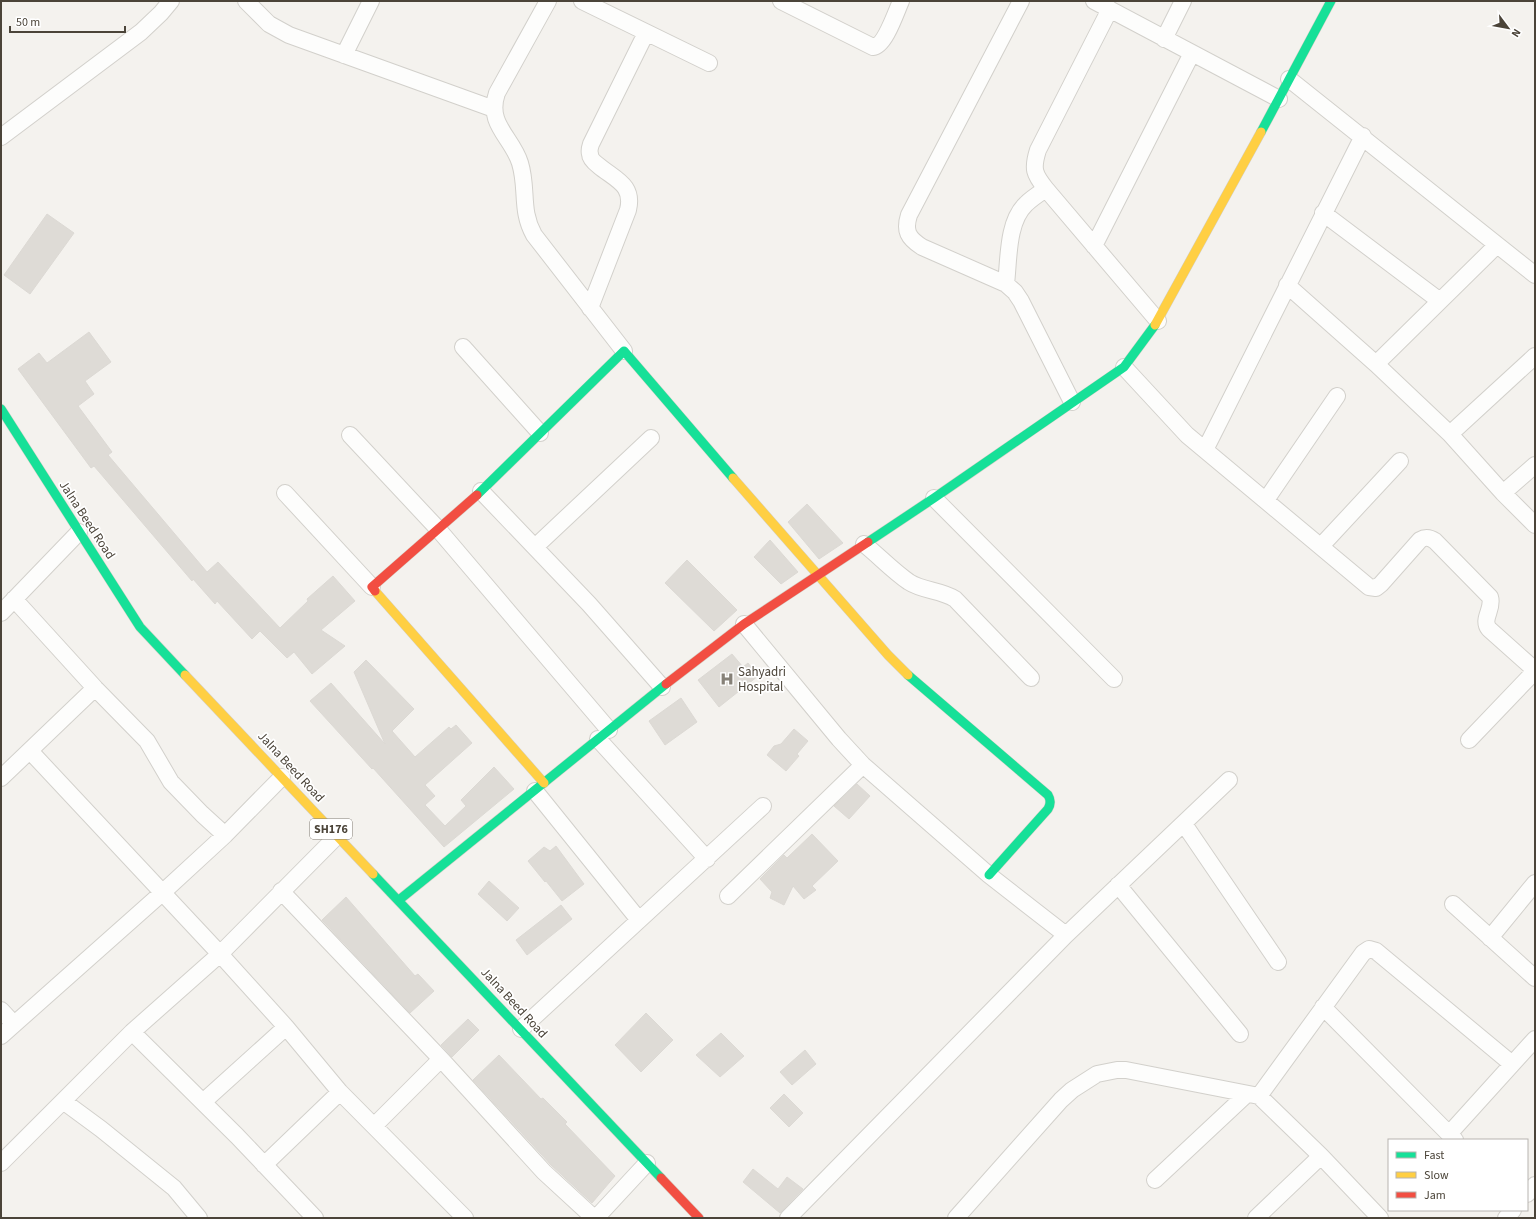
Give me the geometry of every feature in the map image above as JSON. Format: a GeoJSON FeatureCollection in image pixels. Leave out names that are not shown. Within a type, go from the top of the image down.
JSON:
{"type":"FeatureCollection","features":[{"type":"Feature","properties":{"kind":"street"},"geometry":{"type":"LineString","coordinates":[[1,137],[141,32],[171,1]]}},
{"type":"Feature","properties":{"kind":"street"},"geometry":{"type":"LineString","coordinates":[[246,1],[269,24],[289,35],[494,109]]}},
{"type":"Feature","properties":{"kind":"street"},"geometry":{"type":"LineString","coordinates":[[344,55],[371,1]]}},
{"type":"Feature","properties":{"kind":"street"},"geometry":{"type":"LineString","coordinates":[[547,1],[497,93],[494,102],[494,109],[499,125],[515,151],[520,164],[523,176],[524,202],[527,219],[534,235],[624,351],[816,575],[888,655],[904,671],[1051,799],[1051,805],[989,874]]}},
{"type":"Feature","properties":{"kind":"street"},"geometry":{"type":"LineString","coordinates":[[582,1],[709,63]]}},
{"type":"Feature","properties":{"kind":"street"},"geometry":{"type":"LineString","coordinates":[[781,1],[873,47],[877,47],[883,41],[901,1]]}},
{"type":"Feature","properties":{"kind":"street"},"geometry":{"type":"LineString","coordinates":[[1021,1],[909,215],[906,224],[909,236],[914,242],[922,247],[1006,284],[1014,292],[1022,301],[1072,402]]}},
{"type":"Feature","properties":{"kind":"street"},"geometry":{"type":"LineString","coordinates":[[1094,1],[1280,99]]}},
{"type":"Feature","properties":{"kind":"street"},"geometry":{"type":"LineString","coordinates":[[1164,39],[1183,1]]}},
{"type":"Feature","properties":{"kind":"street"},"geometry":{"type":"LineString","coordinates":[[399,900],[662,687],[744,624],[934,498],[1124,367],[1158,321],[1280,99],[1330,1]]}},
{"type":"Feature","properties":{"kind":"street"},"geometry":{"type":"LineString","coordinates":[[1110,9],[1038,150],[1034,165],[1035,172],[1046,188],[1158,321]]}},
{"type":"Feature","properties":{"kind":"street"},"geometry":{"type":"LineString","coordinates":[[590,308],[628,210],[630,197],[625,187],[592,159],[590,151],[591,144],[646,33]]}},
{"type":"Feature","properties":{"kind":"street"},"geometry":{"type":"LineString","coordinates":[[1094,246],[1192,53]]}},
{"type":"Feature","properties":{"kind":"street"},"geometry":{"type":"LineString","coordinates":[[1289,79],[1363,136],[1535,275]]}},
{"type":"Feature","properties":{"kind":"street"},"geometry":{"type":"LineString","coordinates":[[1205,450],[1363,136]]}},
{"type":"Feature","properties":{"kind":"street"},"geometry":{"type":"LineString","coordinates":[[1006,284],[1012,228],[1016,218],[1026,204],[1046,188]]}},
{"type":"Feature","properties":{"kind":"street"},"geometry":{"type":"LineString","coordinates":[[1323,213],[1440,301]]}},
{"type":"Feature","properties":{"kind":"street"},"geometry":{"type":"LineString","coordinates":[[1376,364],[1497,245]]}},
{"type":"Feature","properties":{"kind":"street"},"geometry":{"type":"LineString","coordinates":[[1287,285],[1376,364],[1450,434],[1503,493],[1535,525]]}},
{"type":"Feature","properties":{"kind":"street"},"geometry":{"type":"LineString","coordinates":[[463,347],[540,433]]}},
{"type":"Feature","properties":{"kind":"street"},"geometry":{"type":"LineString","coordinates":[[372,587],[481,491],[624,351]]}},
{"type":"Feature","properties":{"kind":"street"},"geometry":{"type":"LineString","coordinates":[[1450,434],[1535,356]]}},
{"type":"Feature","properties":{"kind":"street"},"geometry":{"type":"LineString","coordinates":[[1124,367],[1187,435],[1366,585],[1373,588],[1379,586],[1420,540],[1424,538],[1432,539],[1490,597],[1491,605],[1486,620],[1489,629],[1535,670],[1469,740]]}},
{"type":"Feature","properties":{"kind":"street"},"geometry":{"type":"LineString","coordinates":[[1266,500],[1337,396]]}},
{"type":"Feature","properties":{"kind":"street","name":"Jalna Beed Road"},"geometry":{"type":"LineString","coordinates":[[1,409],[140,627],[699,1218]]}},
{"type":"Feature","properties":{"kind":"street"},"geometry":{"type":"LineString","coordinates":[[350,435],[438,529],[707,859]]}},
{"type":"Feature","properties":{"kind":"street"},"geometry":{"type":"LineString","coordinates":[[535,548],[651,438]]}},
{"type":"Feature","properties":{"kind":"street"},"geometry":{"type":"LineString","coordinates":[[1321,546],[1400,461]]}},
{"type":"Feature","properties":{"kind":"street"},"geometry":{"type":"LineString","coordinates":[[1503,493],[1535,465]]}},
{"type":"Feature","properties":{"kind":"street"},"geometry":{"type":"LineString","coordinates":[[481,491],[589,604],[662,687]]}},
{"type":"Feature","properties":{"kind":"street"},"geometry":{"type":"LineString","coordinates":[[285,493],[372,587],[539,787],[640,920]]}},
{"type":"Feature","properties":{"kind":"street"},"geometry":{"type":"LineString","coordinates":[[934,498],[1114,679]]}},
{"type":"Feature","properties":{"kind":"street"},"geometry":{"type":"LineString","coordinates":[[1,613],[79,532]]}},
{"type":"Feature","properties":{"kind":"street"},"geometry":{"type":"LineString","coordinates":[[864,544],[909,582],[925,588],[940,591],[955,599],[1031,678]]}},
{"type":"Feature","properties":{"kind":"street"},"geometry":{"type":"LineString","coordinates":[[14,599],[95,688],[148,741],[171,782],[202,814],[225,834]]}},
{"type":"Feature","properties":{"kind":"street"},"geometry":{"type":"LineString","coordinates":[[744,624],[839,739],[863,765],[989,874],[1066,935]]}},
{"type":"Feature","properties":{"kind":"street"},"geometry":{"type":"LineString","coordinates":[[1,778],[95,688]]}},
{"type":"Feature","properties":{"kind":"street"},"geometry":{"type":"LineString","coordinates":[[30,751],[162,894],[220,954],[286,1027],[340,1092],[465,1218]]}},
{"type":"Feature","properties":{"kind":"street"},"geometry":{"type":"LineString","coordinates":[[728,896],[863,765]]}},
{"type":"Feature","properties":{"kind":"street"},"geometry":{"type":"LineString","coordinates":[[1,1036],[162,894],[282,777]]}},
{"type":"Feature","properties":{"kind":"street"},"geometry":{"type":"LineString","coordinates":[[788,1218],[1066,935],[1229,780]]}},
{"type":"Feature","properties":{"kind":"street"},"geometry":{"type":"LineString","coordinates":[[521,1029],[763,806]]}},
{"type":"Feature","properties":{"kind":"street"},"geometry":{"type":"LineString","coordinates":[[1184,824],[1278,962]]}},
{"type":"Feature","properties":{"kind":"street"},"geometry":{"type":"LineString","coordinates":[[1,1162],[132,1032],[220,954],[337,836]]}},
{"type":"Feature","properties":{"kind":"street"},"geometry":{"type":"LineString","coordinates":[[1490,938],[1535,883]]}},
{"type":"Feature","properties":{"kind":"street"},"geometry":{"type":"LineString","coordinates":[[1118,885],[1240,1034]]}},
{"type":"Feature","properties":{"kind":"street"},"geometry":{"type":"LineString","coordinates":[[282,891],[441,1058],[544,1172],[595,1218],[647,1163]]}},
{"type":"Feature","properties":{"kind":"street"},"geometry":{"type":"LineString","coordinates":[[1453,904],[1535,978]]}},
{"type":"Feature","properties":{"kind":"street"},"geometry":{"type":"LineString","coordinates":[[1155,1180],[1253,1095],[1323,1007],[1363,953],[1369,949],[1373,949],[1512,1064]]}},
{"type":"Feature","properties":{"kind":"street"},"geometry":{"type":"LineString","coordinates":[[1323,1007],[1452,1137],[1512,1064],[1535,1039]]}},
{"type":"Feature","properties":{"kind":"street"},"geometry":{"type":"LineString","coordinates":[[1,1010],[14,1024]]}},
{"type":"Feature","properties":{"kind":"street"},"geometry":{"type":"LineString","coordinates":[[203,1102],[286,1027]]}},
{"type":"Feature","properties":{"kind":"street"},"geometry":{"type":"LineString","coordinates":[[132,1032],[203,1102],[315,1218]]}},
{"type":"Feature","properties":{"kind":"street"},"geometry":{"type":"LineString","coordinates":[[374,1126],[441,1058]]}},
{"type":"Feature","properties":{"kind":"street"},"geometry":{"type":"LineString","coordinates":[[956,1218],[1061,1100],[1072,1090],[1097,1074],[1107,1071],[1126,1070],[1253,1095],[1321,1156],[1380,1218]]}},
{"type":"Feature","properties":{"kind":"street"},"geometry":{"type":"LineString","coordinates":[[264,1165],[340,1092]]}},
{"type":"Feature","properties":{"kind":"street"},"geometry":{"type":"LineString","coordinates":[[63,1101],[102,1129],[174,1188],[199,1218]]}},
{"type":"Feature","properties":{"kind":"street"},"geometry":{"type":"LineString","coordinates":[[1256,1218],[1321,1156]]}},
{"type":"Feature","properties":{"kind":"street"},"geometry":{"type":"LineString","coordinates":[[1528,1193],[1535,1185]]}},
{"type":"Feature","properties":{"kind":"building"},"geometry":{"type":"Polygon","coordinates":[[[47,214],[74,233],[30,294],[4,275],[47,214]]]}},
{"type":"Feature","properties":{"kind":"building"},"geometry":{"type":"Polygon","coordinates":[[[89,332],[111,362],[85,381],[94,394],[78,406],[112,452],[108,455],[207,572],[218,562],[280,628],[308,601],[307,599],[333,576],[355,601],[321,630],[345,646],[312,674],[294,652],[287,658],[260,631],[252,639],[217,601],[215,604],[193,579],[192,581],[94,466],[91,468],[18,369],[39,353],[47,363],[89,332]]]}},
{"type":"Feature","properties":{"kind":"building"},"geometry":{"type":"Polygon","coordinates":[[[807,504],[843,543],[819,559],[788,522],[807,504]]]}},
{"type":"Feature","properties":{"kind":"building"},"geometry":{"type":"Polygon","coordinates":[[[770,540],[798,572],[781,584],[754,557],[770,540]]]}},
{"type":"Feature","properties":{"kind":"building"},"geometry":{"type":"Polygon","coordinates":[[[687,560],[737,610],[714,631],[665,583],[687,560]]]}},
{"type":"Feature","properties":{"kind":"building"},"geometry":{"type":"Polygon","coordinates":[[[732,654],[743,667],[748,663],[758,676],[719,707],[698,680],[732,654]]]}},
{"type":"Feature","properties":{"kind":"building"},"geometry":{"type":"Polygon","coordinates":[[[366,660],[414,709],[392,731],[415,757],[449,727],[451,729],[456,725],[472,743],[425,785],[435,796],[425,805],[445,826],[466,806],[461,800],[494,767],[514,789],[444,847],[310,701],[331,683],[385,744],[354,672],[366,660]]]}},
{"type":"Feature","properties":{"kind":"building"},"geometry":{"type":"Polygon","coordinates":[[[681,698],[697,722],[665,745],[649,721],[681,698]]]}},
{"type":"Feature","properties":{"kind":"building"},"geometry":{"type":"Polygon","coordinates":[[[794,729],[808,741],[797,754],[799,756],[786,771],[767,755],[774,746],[781,744],[794,729]]]}},
{"type":"Feature","properties":{"kind":"building"},"geometry":{"type":"Polygon","coordinates":[[[857,784],[870,796],[849,819],[834,806],[857,784]]]}},
{"type":"Feature","properties":{"kind":"building"},"geometry":{"type":"Polygon","coordinates":[[[812,834],[838,861],[812,886],[816,890],[804,899],[793,886],[784,905],[770,898],[772,892],[760,879],[784,855],[787,858],[812,834]]]}},
{"type":"Feature","properties":{"kind":"building"},"geometry":{"type":"Polygon","coordinates":[[[556,846],[584,884],[562,901],[528,861],[544,847],[550,851],[556,846]]]}},
{"type":"Feature","properties":{"kind":"building"},"geometry":{"type":"Polygon","coordinates":[[[489,881],[519,908],[507,921],[478,894],[489,881]]]}},
{"type":"Feature","properties":{"kind":"building"},"geometry":{"type":"Polygon","coordinates":[[[346,897],[415,976],[418,974],[434,991],[410,1013],[322,920],[346,897]]]}},
{"type":"Feature","properties":{"kind":"building"},"geometry":{"type":"Polygon","coordinates":[[[561,905],[572,919],[527,955],[516,940],[561,905]]]}},
{"type":"Feature","properties":{"kind":"building"},"geometry":{"type":"Polygon","coordinates":[[[646,1013],[673,1040],[641,1072],[615,1045],[646,1013]]]}},
{"type":"Feature","properties":{"kind":"building"},"geometry":{"type":"Polygon","coordinates":[[[468,1019],[479,1030],[452,1057],[441,1045],[468,1019]]]}},
{"type":"Feature","properties":{"kind":"building"},"geometry":{"type":"Polygon","coordinates":[[[721,1033],[744,1056],[720,1077],[696,1055],[721,1033]]]}},
{"type":"Feature","properties":{"kind":"building"},"geometry":{"type":"Polygon","coordinates":[[[805,1050],[816,1064],[792,1085],[780,1072],[805,1050]]]}},
{"type":"Feature","properties":{"kind":"building"},"geometry":{"type":"Polygon","coordinates":[[[499,1055],[541,1099],[543,1098],[567,1122],[565,1124],[615,1176],[592,1203],[551,1165],[473,1080],[499,1055]]]}},
{"type":"Feature","properties":{"kind":"building"},"geometry":{"type":"Polygon","coordinates":[[[784,1094],[803,1113],[789,1127],[770,1108],[784,1094]]]}},
{"type":"Feature","properties":{"kind":"building"},"geometry":{"type":"Polygon","coordinates":[[[753,1169],[778,1189],[787,1177],[803,1189],[780,1213],[743,1182],[753,1169]]]}},
{"type":"Feature","properties":{"kind":"traffic: fast"},"geometry":{"type":"LineString","coordinates":[[1261,132],[1331,1]]}},
{"type":"Feature","properties":{"kind":"traffic: fast"},"geometry":{"type":"LineString","coordinates":[[868,542],[1124,367],[1155,325]]}},
{"type":"Feature","properties":{"kind":"traffic: fast"},"geometry":{"type":"LineString","coordinates":[[477,495],[624,351],[733,478]]}},
{"type":"Feature","properties":{"kind":"traffic: fast"},"geometry":{"type":"LineString","coordinates":[[1,409],[140,627],[185,675]]}},
{"type":"Feature","properties":{"kind":"traffic: fast"},"geometry":{"type":"LineString","coordinates":[[908,675],[1049,797],[1050,805],[1048,809],[989,875]]}},
{"type":"Feature","properties":{"kind":"traffic: fast"},"geometry":{"type":"LineString","coordinates":[[399,900],[666,684]]}},
{"type":"Feature","properties":{"kind":"traffic: fast"},"geometry":{"type":"LineString","coordinates":[[373,874],[661,1178]]}},
{"type":"Feature","properties":{"kind":"traffic: slow"},"geometry":{"type":"LineString","coordinates":[[1155,325],[1261,132]]}},
{"type":"Feature","properties":{"kind":"traffic: slow"},"geometry":{"type":"LineString","coordinates":[[733,478],[888,655],[908,675]]}},
{"type":"Feature","properties":{"kind":"traffic: slow"},"geometry":{"type":"LineString","coordinates":[[375,591],[544,783]]}},
{"type":"Feature","properties":{"kind":"traffic: slow"},"geometry":{"type":"LineString","coordinates":[[185,675],[373,874]]}},
{"type":"Feature","properties":{"kind":"traffic: jam"},"geometry":{"type":"LineString","coordinates":[[375,591],[372,587],[477,495]]}},
{"type":"Feature","properties":{"kind":"traffic: jam"},"geometry":{"type":"LineString","coordinates":[[666,684],[744,624],[868,542]]}},
{"type":"Feature","properties":{"kind":"traffic: jam"},"geometry":{"type":"LineString","coordinates":[[661,1178],[699,1218]]}},
{"type":"Feature","properties":{"kind":"place","name":"Sahyadri Hospital"},"geometry":{"type":"Point","coordinates":[727,679]}}]}
